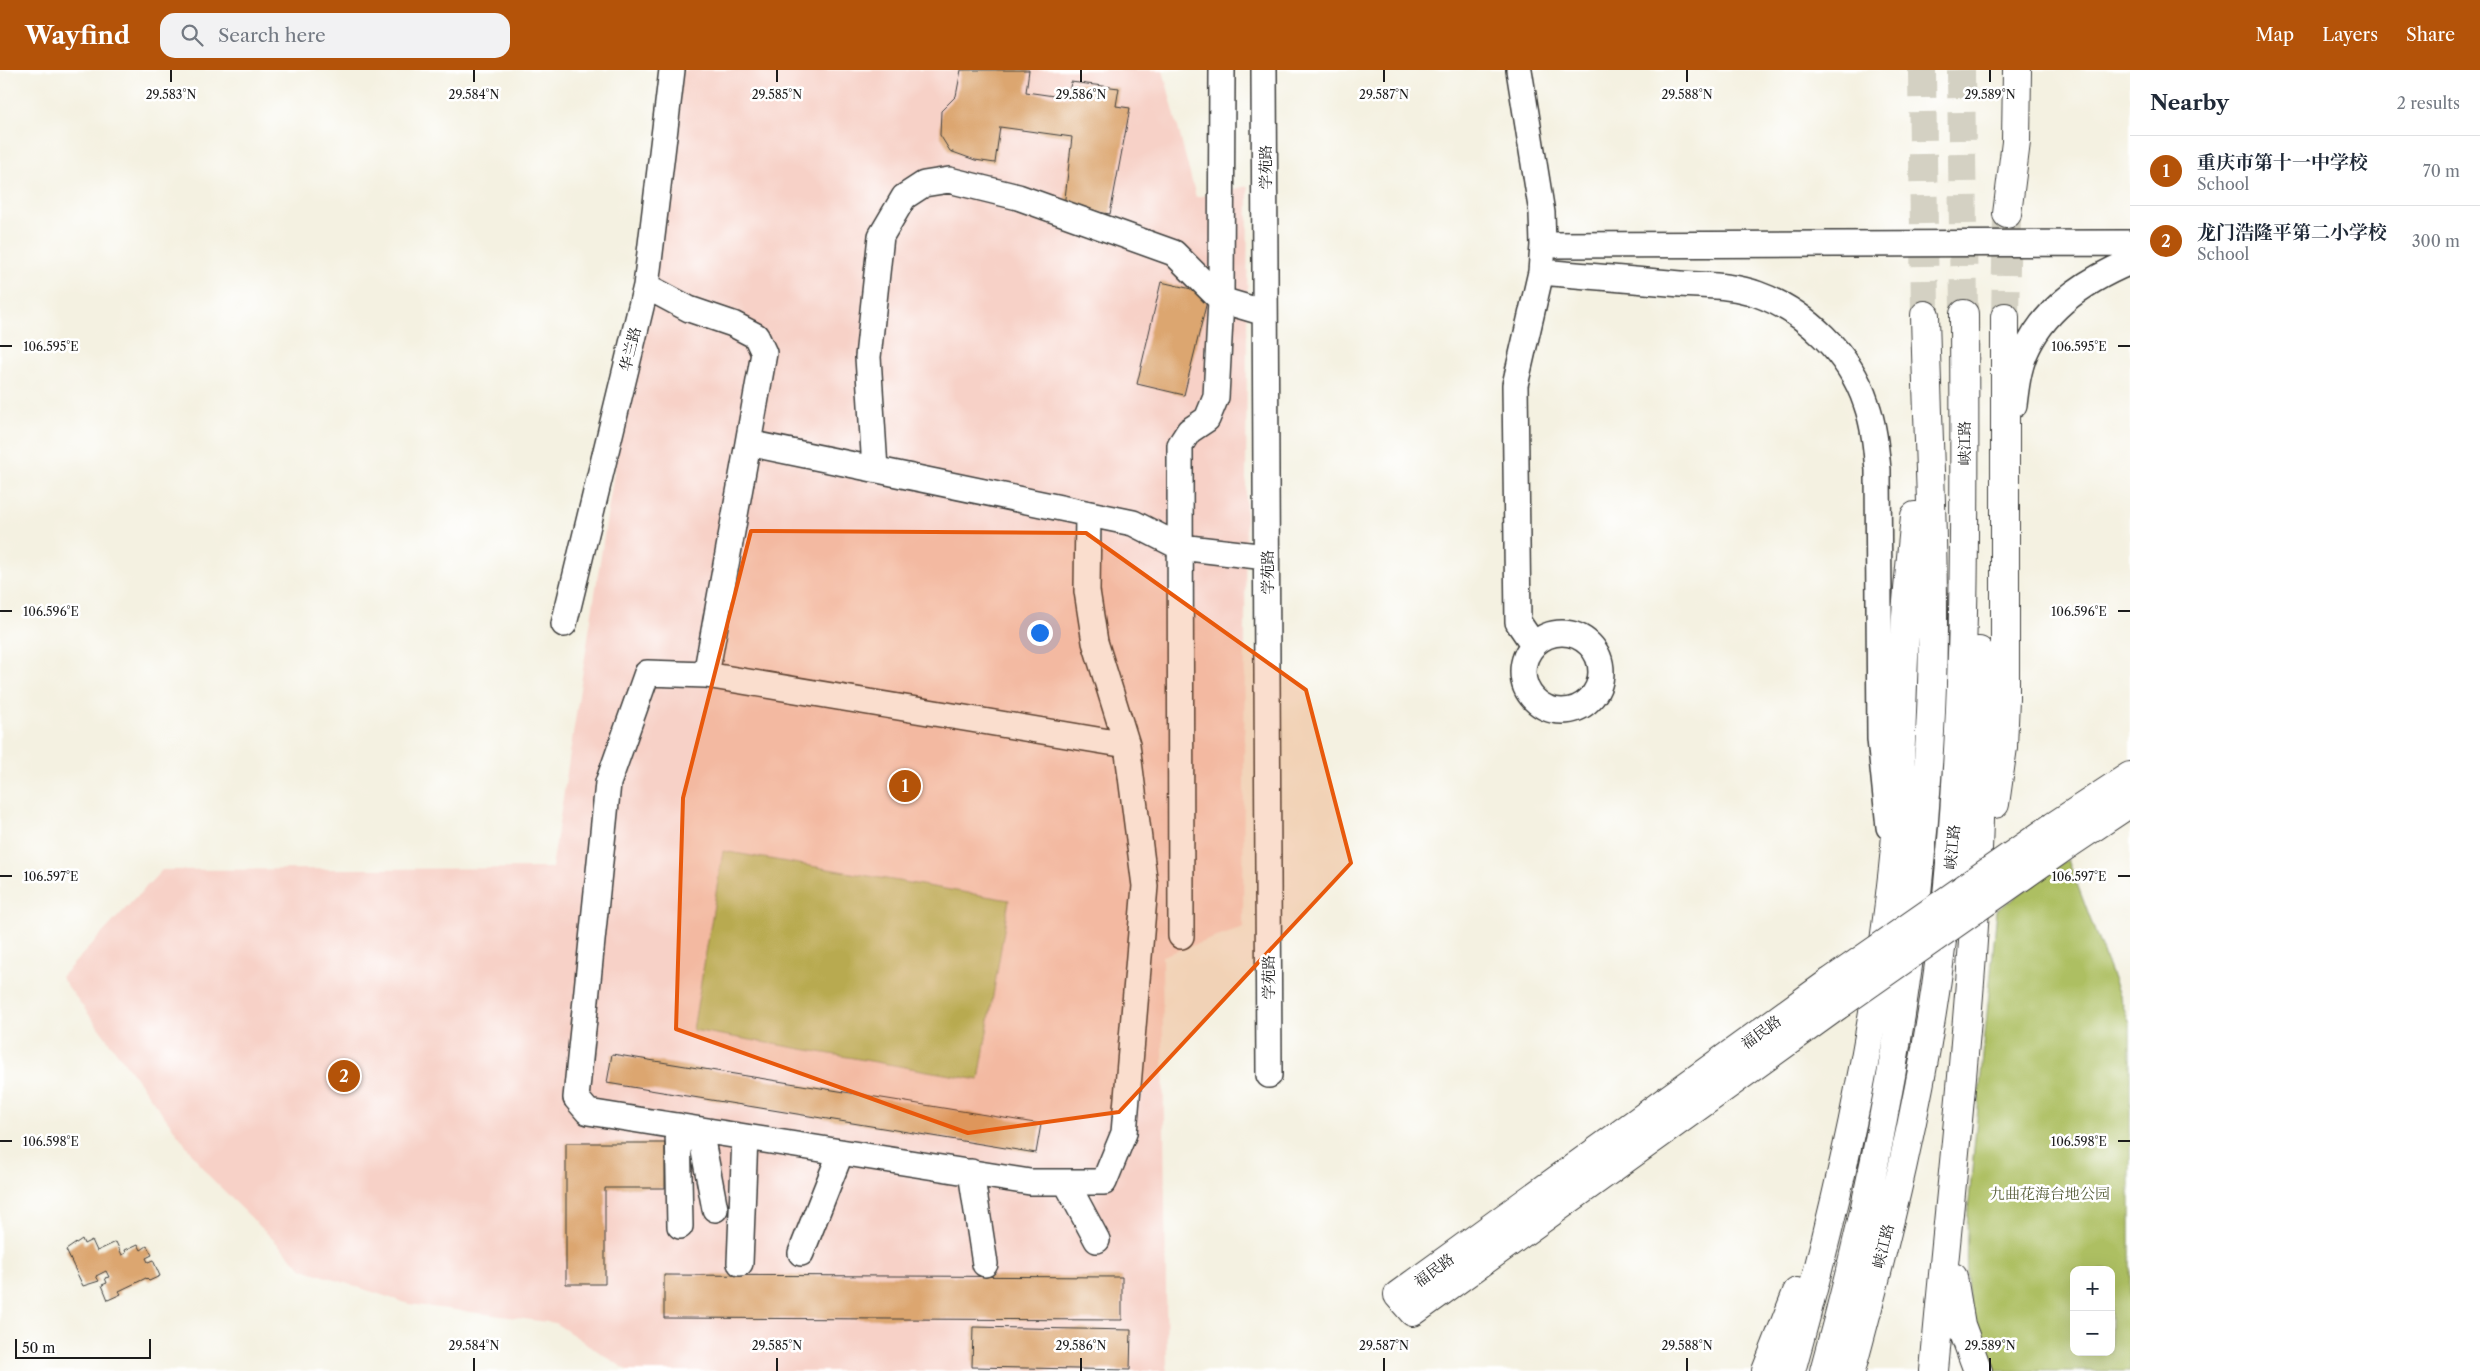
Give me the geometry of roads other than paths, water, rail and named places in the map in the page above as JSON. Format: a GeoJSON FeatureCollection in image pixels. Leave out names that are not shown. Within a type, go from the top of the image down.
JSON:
{"type":"FeatureCollection","features":[{"type":"Feature","properties":{"kind":"main road"},"geometry":{"type":"LineString","coordinates":[[2006,214],[2016,142],[2017,70]]}},
{"type":"Feature","properties":{"kind":"main road","name":"峡江路"},"geometry":{"type":"LineString","coordinates":[[1853,1366],[1906,1151],[1940,959],[1950,871],[1961,711],[1964,314]]}},
{"type":"Feature","properties":{"kind":"main road","name":"峡江路"},"geometry":{"type":"LineString","coordinates":[[1826,1364],[1886,1112],[1902,1010],[1919,871],[1930,721],[1933,629],[1925,315]]}},
{"type":"Feature","properties":{"kind":"main road"},"geometry":{"type":"LineString","coordinates":[[1934,1371],[1950,1180],[1973,954],[2003,747],[2005,317]]}},
{"type":"Feature","properties":{"kind":"main road"},"geometry":{"type":"LineString","coordinates":[[1791,1371],[1839,1183],[1870,1036],[1893,867],[1902,740],[1906,616],[1926,393]]}},
{"type":"Feature","properties":{"kind":"main road"},"geometry":{"type":"LineString","coordinates":[[1964,445],[1979,638],[1981,708],[1981,773],[1973,954]]}},
{"type":"Feature","properties":{"kind":"main road","name":"福民路"},"geometry":{"type":"LineString","coordinates":[[1405,1304],[1835,993],[2061,836],[2130,776]]}},
{"type":"Feature","properties":{"kind":"main road","name":"福民路"},"geometry":{"type":"LineString","coordinates":[[2061,836],[2130,803]]}},
{"type":"Feature","properties":{"kind":"main road"},"geometry":{"type":"LineString","coordinates":[[1950,1180],[1951,1264],[1955,1296],[1961,1325],[1978,1371]]}},
{"type":"Feature","properties":{"kind":"main road"},"geometry":{"type":"LineString","coordinates":[[1766,1371],[1839,1183]]}},
{"type":"Feature","properties":{"kind":"street","name":"华兰路"},"geometry":{"type":"LineString","coordinates":[[564,624],[646,286],[672,70]]}},
{"type":"Feature","properties":{"kind":"street"},"geometry":{"type":"LineString","coordinates":[[1181,936],[1180,445],[1188,431],[1207,419],[1216,397],[1221,300],[1222,70]]}},
{"type":"Feature","properties":{"kind":"street","name":"学苑路"},"geometry":{"type":"LineString","coordinates":[[1264,70],[1269,1075]]}},
{"type":"Feature","properties":{"kind":"street"},"geometry":{"type":"LineString","coordinates":[[1519,70],[1542,213],[1543,245],[1541,272],[1515,385],[1518,622],[1533,644]]}},
{"type":"Feature","properties":{"kind":"street"},"geometry":{"type":"LineString","coordinates":[[875,469],[868,356],[880,236],[904,197],[924,184],[949,180],[1018,197],[1174,254],[1221,300],[1265,313]]}},
{"type":"Feature","properties":{"kind":"street"},"geometry":{"type":"LineString","coordinates":[[1543,245],[2130,243]]}},
{"type":"Feature","properties":{"kind":"street"},"geometry":{"type":"LineString","coordinates":[[2004,470],[2018,373],[2025,352],[2035,334],[2067,298],[2110,270],[2130,262]]}},
{"type":"Feature","properties":{"kind":"street"},"geometry":{"type":"LineString","coordinates":[[1541,272],[1725,287],[1756,293],[1782,306],[1808,323],[1830,343],[1852,370],[1866,402],[1874,434],[1878,470],[1880,739],[1893,867]]}},
{"type":"Feature","properties":{"kind":"street"},"geometry":{"type":"LineString","coordinates":[[646,286],[689,309],[733,324],[756,336],[764,353],[706,675]]}},
{"type":"Feature","properties":{"kind":"street"},"geometry":{"type":"LineString","coordinates":[[748,443],[1133,524],[1180,547],[1266,557]]}},
{"type":"Feature","properties":{"kind":"street"},"geometry":{"type":"LineString","coordinates":[[1088,514],[1087,590],[1095,642],[1127,745],[1145,886],[1124,1133],[1104,1182],[1030,1182],[745,1137],[588,1112],[576,1098],[608,783],[647,674],[706,675],[1127,745]]}},
{"type":"Feature","properties":{"kind":"street"},"geometry":{"type":"LineString","coordinates":[[689,1128],[715,1209]]}},
{"type":"Feature","properties":{"kind":"street"},"geometry":{"type":"LineString","coordinates":[[680,1226],[689,1128]]}},
{"type":"Feature","properties":{"kind":"street"},"geometry":{"type":"LineString","coordinates":[[740,1263],[745,1137]]}},
{"type":"Feature","properties":{"kind":"street"},"geometry":{"type":"LineString","coordinates":[[801,1253],[841,1152]]}},
{"type":"Feature","properties":{"kind":"street"},"geometry":{"type":"LineString","coordinates":[[971,1172],[985,1264]]}},
{"type":"Feature","properties":{"kind":"street"},"geometry":{"type":"LineString","coordinates":[[1066,1182],[1097,1240]]}},
{"type":"Feature","properties":{"kind":"tunnel"},"geometry":{"type":"LineString","coordinates":[[1922,70],[1925,315]]}},
{"type":"Feature","properties":{"kind":"tunnel"},"geometry":{"type":"LineString","coordinates":[[1961,70],[1964,314]]}},
{"type":"Feature","properties":{"kind":"tunnel"},"geometry":{"type":"LineString","coordinates":[[2005,317],[2007,214]]}},
{"type":"Feature","properties":{"kind":"place","name":"重庆市第十一中学校"},"geometry":{"type":"Point","coordinates":[905,786]}},
{"type":"Feature","properties":{"kind":"place","name":"龙门浩隆平第二小学校"},"geometry":{"type":"Point","coordinates":[344,1076]}},
{"type":"Feature","properties":{"kind":"park label","name":"九曲花海台地公园"},"geometry":{"type":"Point","coordinates":[2050,1193]}}]}
